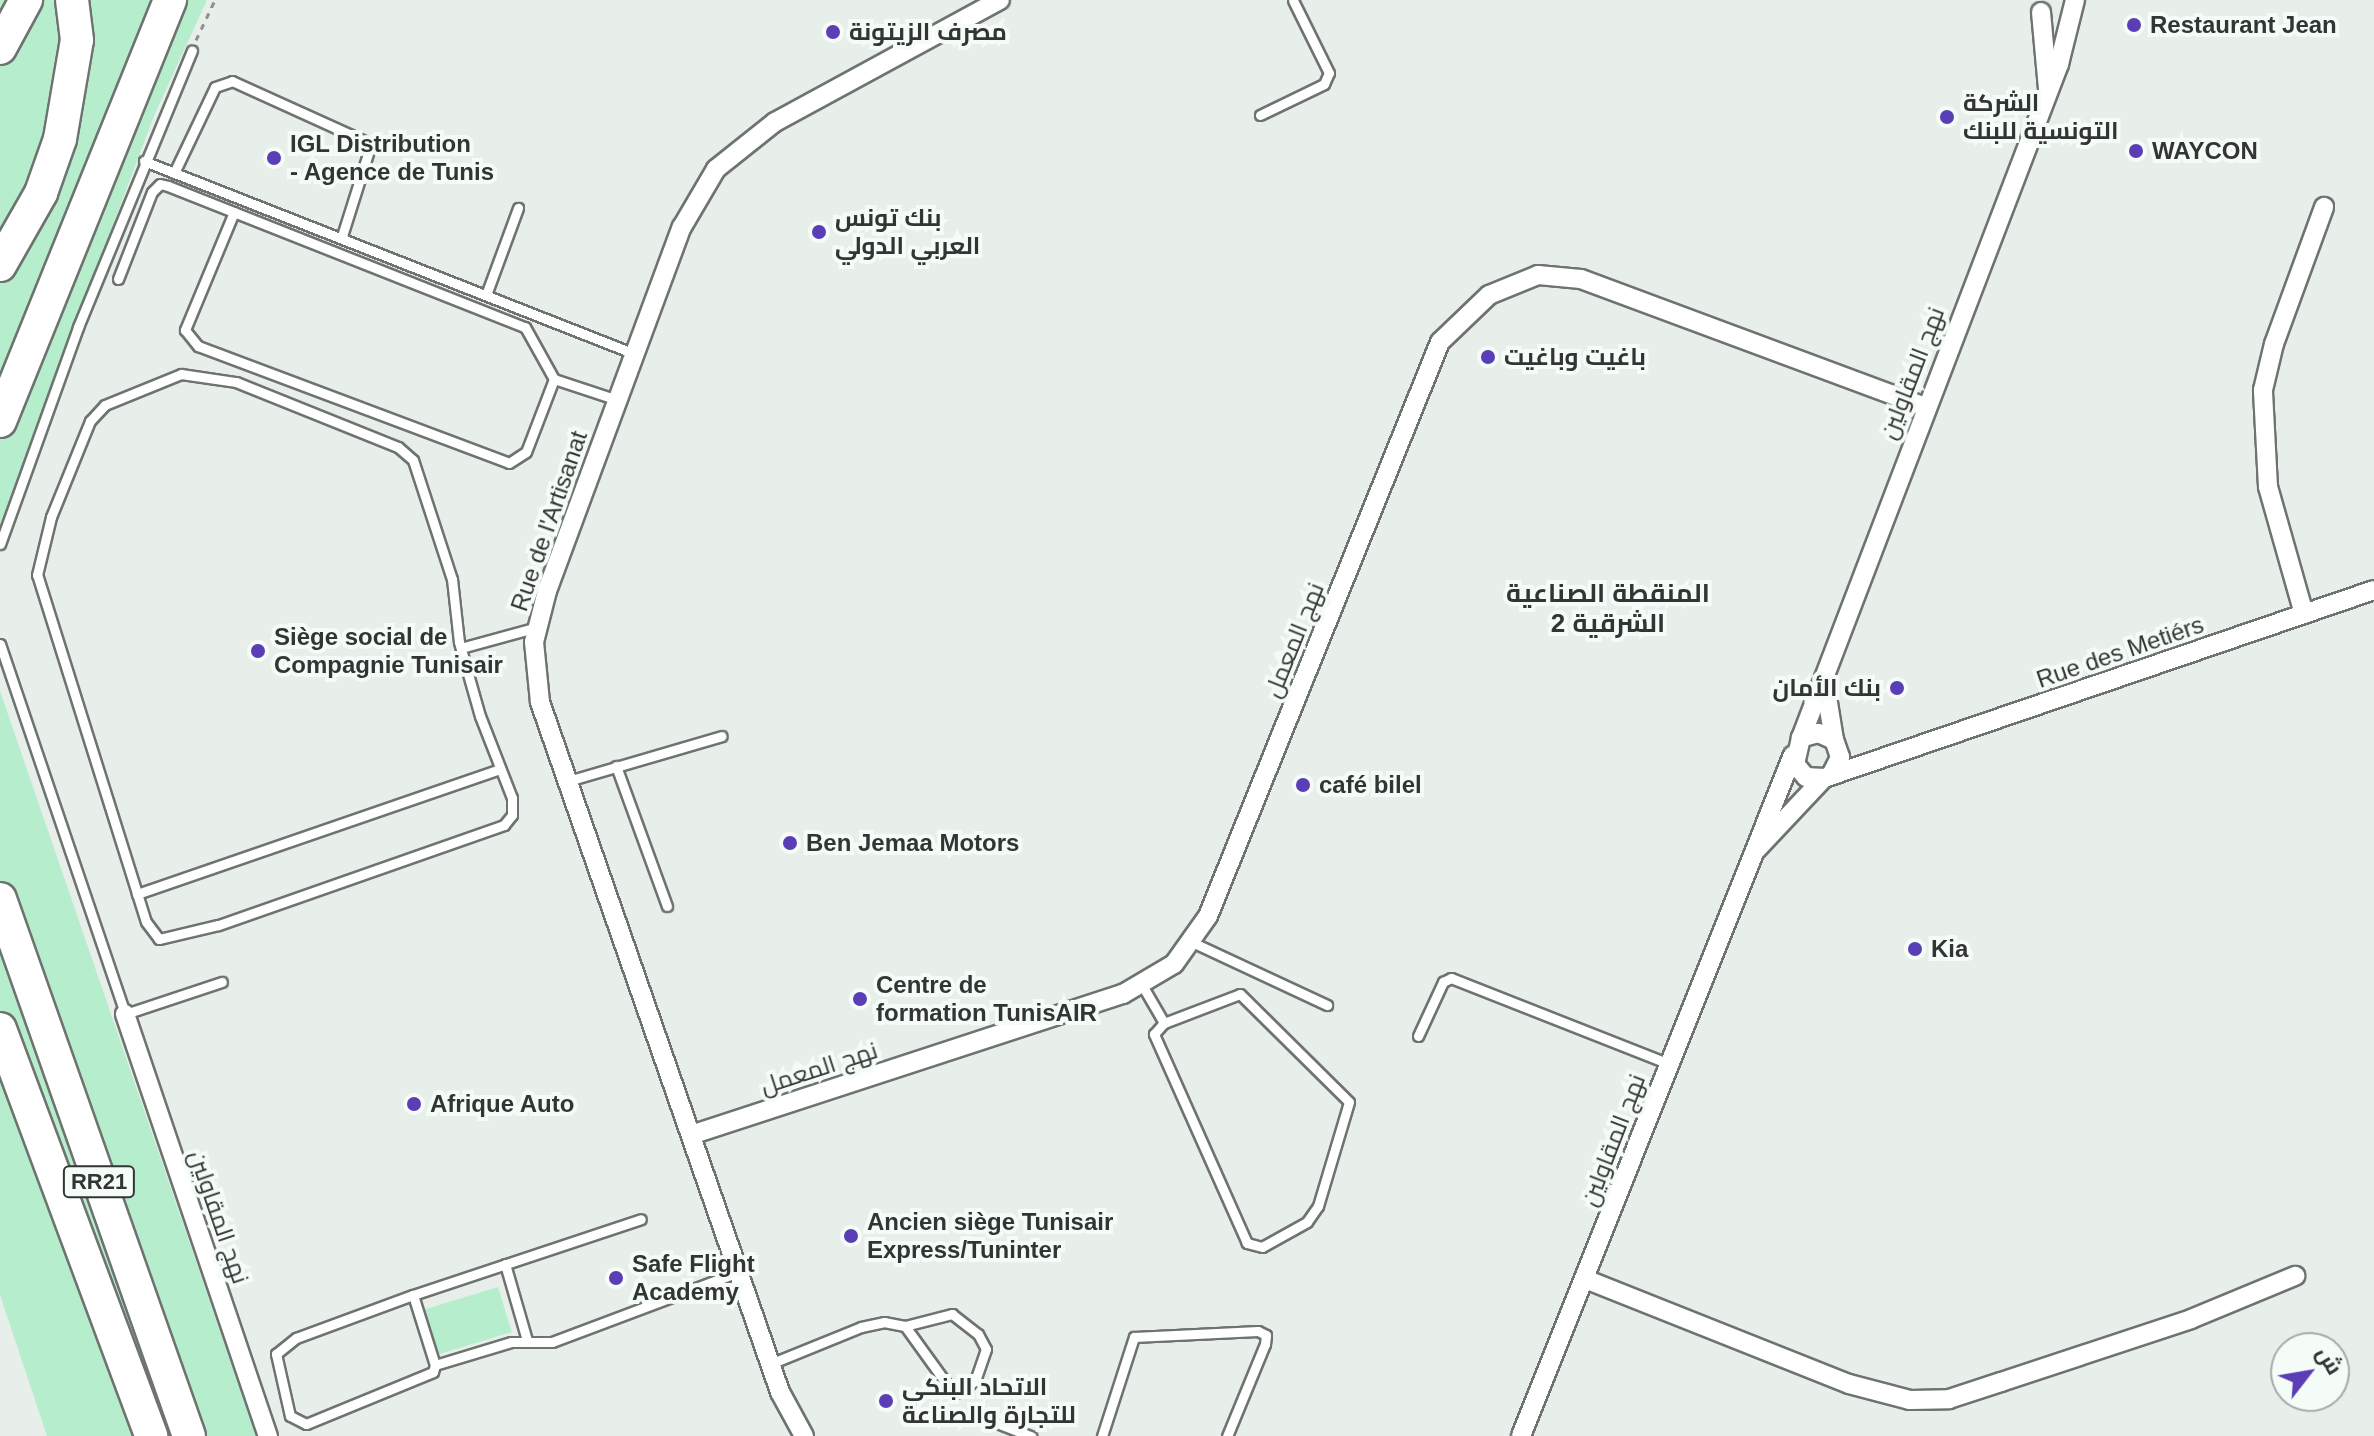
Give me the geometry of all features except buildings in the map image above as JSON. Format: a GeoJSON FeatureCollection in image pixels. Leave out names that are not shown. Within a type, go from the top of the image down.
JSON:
{"type":"FeatureCollection","features":[{"type":"Feature","properties":{"kind":"highway"},"geometry":{"type":"LineString","coordinates":[[0,48],[26,0]]}},
{"type":"Feature","properties":{"kind":"highway"},"geometry":{"type":"LineString","coordinates":[[0,265],[41,193],[60,139],[77,40],[72,0]]}},
{"type":"Feature","properties":{"kind":"highway"},"geometry":{"type":"LineString","coordinates":[[0,421],[170,0]]}},
{"type":"Feature","properties":{"kind":"highway"},"geometry":{"type":"LineString","coordinates":[[0,885],[5,913]]}},
{"type":"Feature","properties":{"kind":"highway","name":"RR21"},"geometry":{"type":"LineString","coordinates":[[5,913],[189,1436]]}},
{"type":"Feature","properties":{"kind":"highway","name":"RR21"},"geometry":{"type":"LineString","coordinates":[[0,1029],[151,1436]]}},
{"type":"Feature","properties":{"kind":"street","name":"Rue de l'Artisanat"},"geometry":{"type":"LineString","coordinates":[[804,1436],[770,1364],[540,702],[538,627],[682,227],[716,169],[738,147],[1000,0]]}},
{"type":"Feature","properties":{"kind":"street"},"geometry":{"type":"LineString","coordinates":[[2036,4],[2055,18],[2072,6]]}},
{"type":"Feature","properties":{"kind":"street","name":"نهج المقاولين"},"geometry":{"type":"LineString","coordinates":[[2036,4],[2048,89]]}},
{"type":"Feature","properties":{"kind":"street","name":"نهج المقاولين"},"geometry":{"type":"LineString","coordinates":[[1521,1436],[1747,860],[1797,746],[2059,64],[2072,6]]}},
{"type":"Feature","properties":{"kind":"street"},"geometry":{"type":"LineString","coordinates":[[2304,614],[2268,487],[2263,390],[2274,344],[2324,207]]}},
{"type":"Feature","properties":{"kind":"street","name":"نهج المعمل"},"geometry":{"type":"LineString","coordinates":[[691,1135],[1142,985],[1174,964],[1194,943],[1440,342],[1489,295],[1538,275],[1581,279],[1925,407]]}},
{"type":"Feature","properties":{"kind":"street","name":"Rue des Metiérs"},"geometry":{"type":"LineString","coordinates":[[1828,775],[2374,590]]}},
{"type":"Feature","properties":{"kind":"street","name":"نهج المقاولين"},"geometry":{"type":"LineString","coordinates":[[1824,675],[1836,744]]}},
{"type":"Feature","properties":{"kind":"street"},"geometry":{"type":"LineString","coordinates":[[1836,744],[1828,775],[1799,771],[1797,746],[1818,733],[1836,744],[1882,759]]}},
{"type":"Feature","properties":{"kind":"street","name":"نهج المقاولين"},"geometry":{"type":"LineString","coordinates":[[1747,860],[1828,775]]}},
{"type":"Feature","properties":{"kind":"street","name":"نهج المقاولين"},"geometry":{"type":"LineString","coordinates":[[125,1014],[268,1436]]}},
{"type":"Feature","properties":{"kind":"street"},"geometry":{"type":"LineString","coordinates":[[1585,1279],[1849,1384],[1910,1400],[1949,1399],[2191,1319],[2295,1276]]}},
{"type":"Feature","properties":{"kind":"lane"},"geometry":{"type":"LineString","coordinates":[[1260,115],[1324,84],[1329,73],[1293,0]]}},
{"type":"Feature","properties":{"kind":"lane"},"geometry":{"type":"LineString","coordinates":[[0,544],[144,161],[192,51]]}},
{"type":"Feature","properties":{"kind":"lane"},"geometry":{"type":"LineString","coordinates":[[174,173],[215,87],[232,81],[371,144],[342,236]]}},
{"type":"Feature","properties":{"kind":"lane"},"geometry":{"type":"LineString","coordinates":[[144,161],[342,236],[635,354]]}},
{"type":"Feature","properties":{"kind":"lane"},"geometry":{"type":"LineString","coordinates":[[118,279],[160,184],[525,327],[554,379],[618,400]]}},
{"type":"Feature","properties":{"kind":"lane"},"geometry":{"type":"LineString","coordinates":[[486,295],[518,208]]}},
{"type":"Feature","properties":{"kind":"lane"},"geometry":{"type":"LineString","coordinates":[[234,212],[185,330],[198,346],[509,463],[526,452],[554,379]]}},
{"type":"Feature","properties":{"kind":"lane"},"geometry":{"type":"LineString","coordinates":[[181,374],[202,374],[236,382],[398,447],[413,460],[423,480],[452,579],[461,648],[500,769],[512,798],[512,815],[504,825],[233,920],[159,939],[146,922],[37,575],[51,517],[90,421],[105,405],[181,374]]}},
{"type":"Feature","properties":{"kind":"lane"},"geometry":{"type":"LineString","coordinates":[[461,648],[538,627]]}},
{"type":"Feature","properties":{"kind":"lane"},"geometry":{"type":"LineString","coordinates":[[0,644],[125,1014],[222,982]]}},
{"type":"Feature","properties":{"kind":"lane"},"geometry":{"type":"LineString","coordinates":[[568,781],[722,736]]}},
{"type":"Feature","properties":{"kind":"lane"},"geometry":{"type":"LineString","coordinates":[[616,766],[667,906]]}},
{"type":"Feature","properties":{"kind":"lane"},"geometry":{"type":"LineString","coordinates":[[137,894],[500,769]]}},
{"type":"Feature","properties":{"kind":"lane"},"geometry":{"type":"LineString","coordinates":[[1194,943],[1327,1005]]}},
{"type":"Feature","properties":{"kind":"lane"},"geometry":{"type":"LineString","coordinates":[[1418,1036],[1443,982],[1451,978],[1669,1064]]}},
{"type":"Feature","properties":{"kind":"lane"},"geometry":{"type":"LineString","coordinates":[[1142,985],[1164,1023]]}},
{"type":"Feature","properties":{"kind":"lane"},"geometry":{"type":"LineString","coordinates":[[1240,994],[1349,1102],[1322,1192],[1307,1222],[1262,1247],[1247,1243],[1154,1034],[1164,1023],[1240,994]]}},
{"type":"Feature","properties":{"kind":"lane"},"geometry":{"type":"LineString","coordinates":[[413,1295],[435,1365],[430,1375],[306,1424],[297,1422],[286,1408],[276,1354],[307,1333],[413,1295],[641,1219]]}},
{"type":"Feature","properties":{"kind":"lane"},"geometry":{"type":"LineString","coordinates":[[505,1264],[527,1340]]}},
{"type":"Feature","properties":{"kind":"lane"},"geometry":{"type":"LineString","coordinates":[[435,1365],[527,1340],[552,1342],[738,1272]]}},
{"type":"Feature","properties":{"kind":"lane"},"geometry":{"type":"LineString","coordinates":[[770,1364],[861,1327],[884,1322],[905,1326],[960,1316],[986,1349],[975,1381],[954,1394],[905,1326]]}},
{"type":"Feature","properties":{"kind":"lane"},"geometry":{"type":"LineString","coordinates":[[1102,1436],[1134,1337],[1258,1331],[1266,1335],[1265,1344],[1227,1436]]}},
{"type":"Feature","properties":{"kind":"lane"},"geometry":{"type":"LineString","coordinates":[[994,1422],[1031,1436]]}},
{"type":"Feature","properties":{"kind":"path"},"geometry":{"type":"LineString","coordinates":[[192,51],[215,0]]}},
{"type":"Feature","properties":{"kind":"green space"},"geometry":{"type":"Polygon","coordinates":[[[0,0],[207,0],[154,116],[0,525],[0,0]]]}},
{"type":"Feature","properties":{"kind":"green space"},"geometry":{"type":"Polygon","coordinates":[[[0,691],[256,1436],[47,1436],[0,1295],[0,691]]]}},
{"type":"Feature","properties":{"kind":"green space"},"geometry":{"type":"Polygon","coordinates":[[[498,1287],[512,1332],[438,1354],[424,1310],[498,1287]]]}},
{"type":"Feature","properties":{"kind":"place","name":"Restaurant Jean"},"geometry":{"type":"Point","coordinates":[2134,25]}},
{"type":"Feature","properties":{"kind":"place","name":"مصرف الزيتونة"},"geometry":{"type":"Point","coordinates":[833,32]}},
{"type":"Feature","properties":{"kind":"place","name":"الشركة التونسية للبنك"},"geometry":{"type":"Point","coordinates":[1947,117]}},
{"type":"Feature","properties":{"kind":"place","name":"WAYCON"},"geometry":{"type":"Point","coordinates":[2136,151]}},
{"type":"Feature","properties":{"kind":"place","name":"IGL Distribution - Agence de Tunis"},"geometry":{"type":"Point","coordinates":[274,158]}},
{"type":"Feature","properties":{"kind":"place","name":"بنك تونس العربي الدولي"},"geometry":{"type":"Point","coordinates":[819,232]}},
{"type":"Feature","properties":{"kind":"place","name":"باغيت وباغيت"},"geometry":{"type":"Point","coordinates":[1488,357]}},
{"type":"Feature","properties":{"kind":"place","name":"Siège social de Compagnie Tunisair"},"geometry":{"type":"Point","coordinates":[258,651]}},
{"type":"Feature","properties":{"kind":"place","name":"بنك الأمان"},"geometry":{"type":"Point","coordinates":[1897,688]}},
{"type":"Feature","properties":{"kind":"place","name":"café bilel"},"geometry":{"type":"Point","coordinates":[1303,785]}},
{"type":"Feature","properties":{"kind":"place","name":"Ben Jemaa Motors"},"geometry":{"type":"Point","coordinates":[790,843]}},
{"type":"Feature","properties":{"kind":"place","name":"Kia"},"geometry":{"type":"Point","coordinates":[1915,949]}},
{"type":"Feature","properties":{"kind":"place","name":"Centre de formation TunisAIR"},"geometry":{"type":"Point","coordinates":[860,999]}},
{"type":"Feature","properties":{"kind":"place","name":"Afrique Auto"},"geometry":{"type":"Point","coordinates":[414,1104]}},
{"type":"Feature","properties":{"kind":"place","name":"Ancien siège Tunisair Express/Tuninter"},"geometry":{"type":"Point","coordinates":[851,1236]}},
{"type":"Feature","properties":{"kind":"place","name":"Safe Flight Academy"},"geometry":{"type":"Point","coordinates":[616,1278]}},
{"type":"Feature","properties":{"kind":"place","name":"الاتحاد البنكي للتجارة والصناعة"},"geometry":{"type":"Point","coordinates":[886,1401]}},
{"type":"Feature","properties":{"kind":"district","name":"المنقطة الصناعية الشرقية 2"},"geometry":{"type":"Point","coordinates":[1608,609]}}]}
